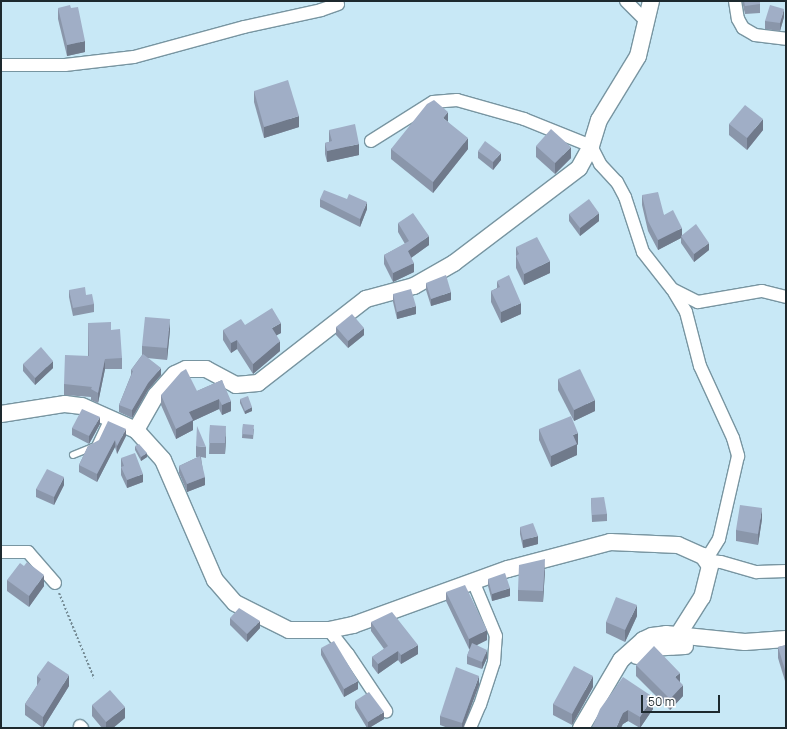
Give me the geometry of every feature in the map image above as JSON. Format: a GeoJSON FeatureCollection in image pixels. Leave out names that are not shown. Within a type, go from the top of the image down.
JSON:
{"type":"FeatureCollection","features":[{"type":"Feature","properties":{"kind":"street"},"geometry":{"type":"LineString","coordinates":[[320,1],[341,2]]}},
{"type":"Feature","properties":{"kind":"street"},"geometry":{"type":"LineString","coordinates":[[626,1],[646,21]]}},
{"type":"Feature","properties":{"kind":"street"},"geometry":{"type":"LineString","coordinates":[[136,430],[156,395],[175,374],[186,369],[206,369],[236,385],[258,383],[366,299],[414,286],[454,263],[578,168],[591,146],[599,120],[638,56],[651,1]]}},
{"type":"Feature","properties":{"kind":"street"},"geometry":{"type":"LineString","coordinates":[[735,1],[738,19],[743,28],[755,36],[786,39]]}},
{"type":"Feature","properties":{"kind":"street"},"geometry":{"type":"LineString","coordinates":[[1,64],[65,65],[134,57],[244,27],[322,10],[341,2]]}},
{"type":"Feature","properties":{"kind":"street"},"geometry":{"type":"LineString","coordinates":[[371,141],[433,102],[457,100],[524,119],[591,146],[600,164],[616,182],[625,197],[643,252],[672,289],[686,312],[700,366],[733,438],[738,456],[719,539],[706,560]]}},
{"type":"Feature","properties":{"kind":"street"},"geometry":{"type":"LineString","coordinates":[[672,289],[698,302],[762,291],[786,297]]}},
{"type":"Feature","properties":{"kind":"street"},"geometry":{"type":"LineString","coordinates":[[1,414],[65,404],[82,406],[136,430],[163,460],[215,580],[235,603],[289,630],[329,630],[353,625],[508,568],[610,542],[678,545],[704,556],[710,566],[702,597],[676,640]]}},
{"type":"Feature","properties":{"kind":"street"},"geometry":{"type":"LineString","coordinates":[[1,552],[28,552],[55,583]]}},
{"type":"Feature","properties":{"kind":"street"},"geometry":{"type":"LineString","coordinates":[[706,560],[721,562],[757,572],[786,571]]}},
{"type":"Feature","properties":{"kind":"street"},"geometry":{"type":"LineString","coordinates":[[470,728],[480,705],[494,662],[496,636],[472,581]]}},
{"type":"Feature","properties":{"kind":"street"},"geometry":{"type":"LineString","coordinates":[[329,630],[386,711]]}},
{"type":"Feature","properties":{"kind":"street"},"geometry":{"type":"LineString","coordinates":[[580,728],[622,660],[633,648],[652,636],[741,652],[786,649]]}},
{"type":"Feature","properties":{"kind":"street"},"geometry":{"type":"LineString","coordinates":[[591,728],[602,705],[640,654],[649,648],[676,640],[745,642],[786,639]]}},
{"type":"Feature","properties":{"kind":"lane"},"geometry":{"type":"LineString","coordinates":[[73,455],[95,446],[108,418]]}},
{"type":"Feature","properties":{"kind":"path"},"geometry":{"type":"LineString","coordinates":[[55,583],[94,678]]}},
{"type":"Feature","properties":{"kind":"building"},"geometry":{"type":"Polygon","coordinates":[[[744,1],[760,1],[760,4],[745,6],[744,1]]]}},
{"type":"Feature","properties":{"kind":"building"},"geometry":{"type":"Polygon","coordinates":[[[70,5],[71,8],[78,7],[85,41],[67,45],[58,8],[70,5]]]}},
{"type":"Feature","properties":{"kind":"building"},"geometry":{"type":"Polygon","coordinates":[[[770,5],[784,9],[780,23],[765,21],[770,5]]]}},
{"type":"Feature","properties":{"kind":"building"},"geometry":{"type":"Polygon","coordinates":[[[288,80],[299,116],[264,127],[254,91],[288,80]]]}},
{"type":"Feature","properties":{"kind":"building"},"geometry":{"type":"Polygon","coordinates":[[[434,100],[448,112],[443,118],[468,138],[433,182],[391,149],[427,104],[434,100]]]}},
{"type":"Feature","properties":{"kind":"building"},"geometry":{"type":"Polygon","coordinates":[[[745,105],[763,119],[747,138],[729,124],[745,105]]]}},
{"type":"Feature","properties":{"kind":"building"},"geometry":{"type":"Polygon","coordinates":[[[355,124],[359,144],[327,151],[325,143],[332,141],[329,130],[355,124]]]}},
{"type":"Feature","properties":{"kind":"building"},"geometry":{"type":"Polygon","coordinates":[[[551,129],[571,147],[555,163],[536,146],[551,129]]]}},
{"type":"Feature","properties":{"kind":"building"},"geometry":{"type":"Polygon","coordinates":[[[485,141],[501,153],[493,162],[478,151],[485,141]]]}},
{"type":"Feature","properties":{"kind":"building"},"geometry":{"type":"Polygon","coordinates":[[[324,190],[347,199],[349,194],[367,202],[360,219],[320,199],[324,190]]]}},
{"type":"Feature","properties":{"kind":"building"},"geometry":{"type":"Polygon","coordinates":[[[658,192],[664,215],[673,210],[682,228],[658,240],[648,221],[642,195],[658,192]]]}},
{"type":"Feature","properties":{"kind":"building"},"geometry":{"type":"Polygon","coordinates":[[[589,199],[599,213],[580,228],[569,214],[589,199]]]}},
{"type":"Feature","properties":{"kind":"building"},"geometry":{"type":"Polygon","coordinates":[[[413,213],[429,236],[408,251],[414,263],[393,273],[384,255],[409,241],[398,223],[413,213]]]}},
{"type":"Feature","properties":{"kind":"building"},"geometry":{"type":"Polygon","coordinates":[[[696,224],[709,243],[694,254],[681,236],[696,224]]]}},
{"type":"Feature","properties":{"kind":"building"},"geometry":{"type":"Polygon","coordinates":[[[537,237],[550,261],[524,274],[516,256],[519,254],[516,247],[537,237]]]}},
{"type":"Feature","properties":{"kind":"building"},"geometry":{"type":"Polygon","coordinates":[[[446,275],[451,292],[431,299],[426,283],[446,275]]]}},
{"type":"Feature","properties":{"kind":"building"},"geometry":{"type":"Polygon","coordinates":[[[509,275],[521,303],[501,312],[491,291],[500,287],[497,281],[509,275]]]}},
{"type":"Feature","properties":{"kind":"building"},"geometry":{"type":"Polygon","coordinates":[[[85,287],[86,295],[92,294],[94,304],[73,308],[69,290],[85,287]]]}},
{"type":"Feature","properties":{"kind":"building"},"geometry":{"type":"Polygon","coordinates":[[[411,289],[416,306],[397,312],[393,294],[411,289]]]}},
{"type":"Feature","properties":{"kind":"building"},"geometry":{"type":"Polygon","coordinates":[[[272,308],[281,323],[272,328],[280,341],[253,364],[237,340],[231,343],[223,330],[241,319],[245,325],[272,308]]]}},
{"type":"Feature","properties":{"kind":"building"},"geometry":{"type":"Polygon","coordinates":[[[352,314],[364,328],[348,341],[336,327],[352,314]]]}},
{"type":"Feature","properties":{"kind":"building"},"geometry":{"type":"Polygon","coordinates":[[[145,317],[170,319],[167,348],[142,346],[145,317]]]}},
{"type":"Feature","properties":{"kind":"building"},"geometry":{"type":"Polygon","coordinates":[[[111,322],[111,330],[120,329],[122,358],[105,359],[98,393],[91,389],[92,387],[64,384],[65,355],[89,356],[88,323],[111,322]]]}},
{"type":"Feature","properties":{"kind":"building"},"geometry":{"type":"Polygon","coordinates":[[[41,347],[53,361],[35,378],[23,364],[41,347]]]}},
{"type":"Feature","properties":{"kind":"building"},"geometry":{"type":"Polygon","coordinates":[[[143,354],[161,368],[148,383],[132,410],[119,405],[133,371],[131,370],[143,354]]]}},
{"type":"Feature","properties":{"kind":"building"},"geometry":{"type":"Polygon","coordinates":[[[186,369],[197,391],[222,380],[231,401],[222,405],[219,399],[189,412],[193,420],[176,429],[161,395],[181,372],[186,369]]]}},
{"type":"Feature","properties":{"kind":"building"},"geometry":{"type":"Polygon","coordinates":[[[580,369],[595,400],[574,410],[558,379],[580,369]]]}},
{"type":"Feature","properties":{"kind":"building"},"geometry":{"type":"Polygon","coordinates":[[[248,396],[252,407],[245,411],[240,399],[248,396]]]}},
{"type":"Feature","properties":{"kind":"building"},"geometry":{"type":"Polygon","coordinates":[[[82,409],[100,417],[89,436],[72,428],[82,409]]]}},
{"type":"Feature","properties":{"kind":"building"},"geometry":{"type":"Polygon","coordinates":[[[571,416],[578,433],[573,435],[577,444],[551,456],[539,429],[571,416]]]}},
{"type":"Feature","properties":{"kind":"building"},"geometry":{"type":"Polygon","coordinates":[[[108,421],[126,429],[117,446],[115,440],[97,474],[79,465],[88,446],[99,440],[108,421]]]}},
{"type":"Feature","properties":{"kind":"building"},"geometry":{"type":"Polygon","coordinates":[[[243,424],[254,425],[253,435],[242,434],[243,424]]]}},
{"type":"Feature","properties":{"kind":"building"},"geometry":{"type":"Polygon","coordinates":[[[210,425],[226,426],[225,443],[209,443],[210,425]]]}},
{"type":"Feature","properties":{"kind":"building"},"geometry":{"type":"Polygon","coordinates":[[[197,426],[206,447],[196,446],[197,426]]]}},
{"type":"Feature","properties":{"kind":"building"},"geometry":{"type":"Polygon","coordinates":[[[139,444],[147,453],[141,457],[135,446],[139,444]]]}},
{"type":"Feature","properties":{"kind":"building"},"geometry":{"type":"Polygon","coordinates":[[[135,453],[143,474],[127,480],[121,467],[124,466],[121,458],[135,453]]]}},
{"type":"Feature","properties":{"kind":"building"},"geometry":{"type":"Polygon","coordinates":[[[200,456],[205,477],[187,484],[179,466],[200,456]]]}},
{"type":"Feature","properties":{"kind":"building"},"geometry":{"type":"Polygon","coordinates":[[[47,469],[64,477],[54,497],[36,489],[47,469]]]}},
{"type":"Feature","properties":{"kind":"building"},"geometry":{"type":"Polygon","coordinates":[[[604,497],[607,514],[592,515],[591,498],[604,497]]]}},
{"type":"Feature","properties":{"kind":"building"},"geometry":{"type":"Polygon","coordinates":[[[740,505],[762,508],[758,534],[736,530],[740,505]]]}},
{"type":"Feature","properties":{"kind":"building"},"geometry":{"type":"Polygon","coordinates":[[[533,523],[538,536],[523,540],[520,527],[533,523]]]}},
{"type":"Feature","properties":{"kind":"building"},"geometry":{"type":"Polygon","coordinates":[[[545,559],[543,591],[518,590],[519,565],[545,559]]]}},
{"type":"Feature","properties":{"kind":"building"},"geometry":{"type":"Polygon","coordinates":[[[27,562],[44,575],[29,596],[7,580],[20,563],[24,566],[27,562]]]}},
{"type":"Feature","properties":{"kind":"building"},"geometry":{"type":"Polygon","coordinates":[[[505,573],[510,588],[492,594],[488,579],[505,573]]]}},
{"type":"Feature","properties":{"kind":"building"},"geometry":{"type":"Polygon","coordinates":[[[465,585],[487,630],[469,639],[446,592],[465,585]]]}},
{"type":"Feature","properties":{"kind":"building"},"geometry":{"type":"Polygon","coordinates":[[[616,597],[637,605],[625,630],[606,622],[616,597]]]}},
{"type":"Feature","properties":{"kind":"building"},"geometry":{"type":"Polygon","coordinates":[[[239,608],[260,621],[247,634],[230,618],[239,608]]]}},
{"type":"Feature","properties":{"kind":"building"},"geometry":{"type":"Polygon","coordinates":[[[392,612],[418,645],[401,655],[398,651],[378,664],[372,657],[388,646],[371,622],[392,612]]]}},
{"type":"Feature","properties":{"kind":"building"},"geometry":{"type":"Polygon","coordinates":[[[334,641],[358,681],[344,689],[321,648],[334,641]]]}},
{"type":"Feature","properties":{"kind":"building"},"geometry":{"type":"Polygon","coordinates":[[[472,643],[487,650],[482,662],[467,656],[472,643]]]}},
{"type":"Feature","properties":{"kind":"building"},"geometry":{"type":"Polygon","coordinates":[[[786,645],[786,670],[785,670],[778,647],[786,645]]]}},
{"type":"Feature","properties":{"kind":"building"},"geometry":{"type":"Polygon","coordinates":[[[654,646],[680,673],[675,677],[683,685],[670,699],[636,665],[654,646]]]}},
{"type":"Feature","properties":{"kind":"building"},"geometry":{"type":"Polygon","coordinates":[[[48,661],[69,675],[43,717],[25,704],[41,679],[37,676],[48,661]]]}},
{"type":"Feature","properties":{"kind":"building"},"geometry":{"type":"Polygon","coordinates":[[[574,666],[593,676],[572,714],[553,704],[574,666]]]}},
{"type":"Feature","properties":{"kind":"building"},"geometry":{"type":"Polygon","coordinates":[[[456,667],[479,676],[462,723],[440,716],[456,667]]]}},
{"type":"Feature","properties":{"kind":"building"},"geometry":{"type":"Polygon","coordinates":[[[623,677],[653,697],[640,717],[628,710],[623,713],[616,728],[592,728],[600,709],[623,677]]]}},
{"type":"Feature","properties":{"kind":"building"},"geometry":{"type":"Polygon","coordinates":[[[110,690],[125,707],[106,722],[92,705],[110,690]]]}},
{"type":"Feature","properties":{"kind":"building"},"geometry":{"type":"Polygon","coordinates":[[[369,692],[384,712],[368,722],[355,701],[369,692]]]}}]}
